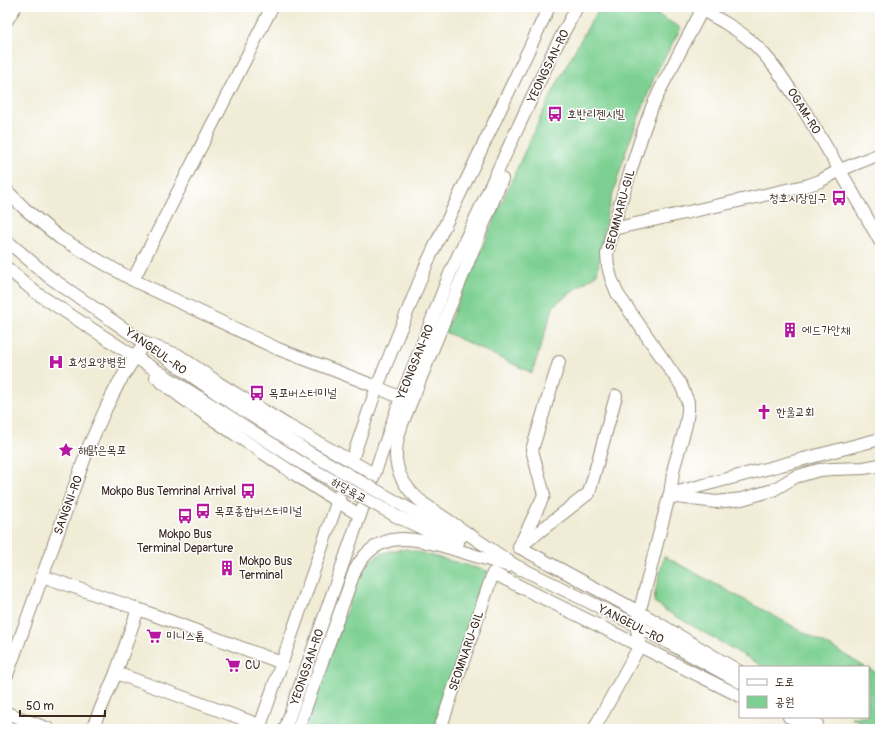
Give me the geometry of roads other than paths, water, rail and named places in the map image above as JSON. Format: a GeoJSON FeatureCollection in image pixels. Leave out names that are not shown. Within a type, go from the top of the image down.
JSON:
{"type":"FeatureCollection","features":[{"type":"Feature","properties":{"kind":"street"},"geometry":{"type":"LineString","coordinates":[[7,20],[15,7]]}},
{"type":"Feature","properties":{"kind":"street"},"geometry":{"type":"LineString","coordinates":[[133,280],[272,7]]}},
{"type":"Feature","properties":{"kind":"street","name":"YEONGSAN-RO"},"geometry":{"type":"LineString","coordinates":[[259,727],[376,387],[427,263],[549,7]]}},
{"type":"Feature","properties":{"kind":"street","name":"YEONGSAN-RO"},"geometry":{"type":"LineString","coordinates":[[285,729],[401,398],[451,271],[554,50],[577,7]]}},
{"type":"Feature","properties":{"kind":"street","name":"OGAM-RO"},"geometry":{"type":"LineString","coordinates":[[703,8],[751,42],[766,57],[788,85],[840,170],[880,241]]}},
{"type":"Feature","properties":{"kind":"street","name":"SEOMNARU-GIL"},"geometry":{"type":"LineString","coordinates":[[636,625],[669,495],[674,467],[686,425],[688,402],[682,385],[617,293],[608,266],[608,254],[613,229],[652,107],[662,84],[703,8]]}},
{"type":"Feature","properties":{"kind":"street"},"geometry":{"type":"LineString","coordinates":[[520,569],[415,497],[403,482],[400,474],[396,455],[396,444],[402,424],[554,50]]}},
{"type":"Feature","properties":{"kind":"street"},"geometry":{"type":"LineString","coordinates":[[613,229],[809,185],[840,170],[880,155]]}},
{"type":"Feature","properties":{"kind":"street"},"geometry":{"type":"LineString","coordinates":[[7,191],[25,209],[60,238],[133,280],[278,349],[401,398]]}},
{"type":"Feature","properties":{"kind":"street","name":"YANGEUL-RO"},"geometry":{"type":"LineString","coordinates":[[7,241],[48,276],[218,394],[310,453]]}},
{"type":"Feature","properties":{"kind":"street","name":"YANGEUL-RO"},"geometry":{"type":"LineString","coordinates":[[7,268],[36,292],[303,464]]}},
{"type":"Feature","properties":{"kind":"street"},"geometry":{"type":"LineString","coordinates":[[144,343],[178,355],[220,384],[287,425],[374,474]]}},
{"type":"Feature","properties":{"kind":"street","name":"SANGNI-RO"},"geometry":{"type":"LineString","coordinates":[[7,675],[89,446],[114,393],[144,343]]}},
{"type":"Feature","properties":{"kind":"street"},"geometry":{"type":"LineString","coordinates":[[135,357],[171,390],[360,516]]}},
{"type":"Feature","properties":{"kind":"street"},"geometry":{"type":"LineString","coordinates":[[519,547],[544,495],[532,450],[559,362]]}},
{"type":"Feature","properties":{"kind":"street"},"geometry":{"type":"LineString","coordinates":[[519,547],[589,493],[616,396]]}},
{"type":"Feature","properties":{"kind":"street"},"geometry":{"type":"LineString","coordinates":[[669,495],[880,439]]}},
{"type":"Feature","properties":{"kind":"street","name":"하당육교"},"geometry":{"type":"LineString","coordinates":[[310,453],[398,510]]}},
{"type":"Feature","properties":{"kind":"street","name":"하당육교"},"geometry":{"type":"LineString","coordinates":[[303,464],[398,510]]}},
{"type":"Feature","properties":{"kind":"street"},"geometry":{"type":"LineString","coordinates":[[669,495],[716,502],[742,500],[767,492],[796,478],[819,470],[864,468],[880,465]]}},
{"type":"Feature","properties":{"kind":"street","name":"YANGEUL-RO"},"geometry":{"type":"LineString","coordinates":[[398,510],[636,625],[739,681]]}},
{"type":"Feature","properties":{"kind":"street"},"geometry":{"type":"LineString","coordinates":[[298,729],[355,570],[373,548],[390,540],[419,540],[520,569]]}},
{"type":"Feature","properties":{"kind":"street"},"geometry":{"type":"LineString","coordinates":[[519,547],[639,612],[739,671]]}},
{"type":"Feature","properties":{"kind":"street","name":"SEOMNARU-GIL"},"geometry":{"type":"LineString","coordinates":[[440,729],[493,573],[640,645]]}},
{"type":"Feature","properties":{"kind":"street"},"geometry":{"type":"LineString","coordinates":[[42,576],[138,609],[282,662]]}},
{"type":"Feature","properties":{"kind":"street"},"geometry":{"type":"LineString","coordinates":[[92,729],[116,673],[138,609]]}},
{"type":"Feature","properties":{"kind":"street"},"geometry":{"type":"LineString","coordinates":[[594,729],[640,645],[636,625]]}},
{"type":"Feature","properties":{"kind":"street"},"geometry":{"type":"LineString","coordinates":[[640,645],[739,695]]}},
{"type":"Feature","properties":{"kind":"street"},"geometry":{"type":"LineString","coordinates":[[116,673],[259,727]]}},
{"type":"Feature","properties":{"kind":"street"},"geometry":{"type":"LineString","coordinates":[[7,713],[48,729]]}},
{"type":"Feature","properties":{"kind":"street"},"geometry":{"type":"LineString","coordinates":[[792,718],[822,727]]}},
{"type":"Feature","properties":{"kind":"street"},"geometry":{"type":"LineString","coordinates":[[805,718],[822,727]]}},
{"type":"Feature","properties":{"kind":"place","name":"호반리젠시빌"},"geometry":{"type":"Point","coordinates":[555,114]}},
{"type":"Feature","properties":{"kind":"place","name":"청호시장입구"},"geometry":{"type":"Point","coordinates":[839,198]}},
{"type":"Feature","properties":{"kind":"place","name":"에드가안채"},"geometry":{"type":"Point","coordinates":[790,330]}},
{"type":"Feature","properties":{"kind":"place","name":"효성요양병원"},"geometry":{"type":"Point","coordinates":[56,362]}},
{"type":"Feature","properties":{"kind":"place","name":"목포버스터미널"},"geometry":{"type":"Point","coordinates":[257,393]}},
{"type":"Feature","properties":{"kind":"place","name":"한울교회"},"geometry":{"type":"Point","coordinates":[764,412]}},
{"type":"Feature","properties":{"kind":"place","name":"해맑은목포"},"geometry":{"type":"Point","coordinates":[66,450]}},
{"type":"Feature","properties":{"kind":"place","name":"Mokpo Bus Temrinal Arrival"},"geometry":{"type":"Point","coordinates":[248,491]}},
{"type":"Feature","properties":{"kind":"place","name":"목포종합버스터미널"},"geometry":{"type":"Point","coordinates":[203,511]}},
{"type":"Feature","properties":{"kind":"place","name":"Mokpo Bus Terminal Departure"},"geometry":{"type":"Point","coordinates":[185,516]}},
{"type":"Feature","properties":{"kind":"place","name":"Mokpo Bus Terminal"},"geometry":{"type":"Point","coordinates":[227,568]}},
{"type":"Feature","properties":{"kind":"place","name":"미니스톱"},"geometry":{"type":"Point","coordinates":[154,636]}},
{"type":"Feature","properties":{"kind":"place","name":"CU"},"geometry":{"type":"Point","coordinates":[233,665]}}]}
